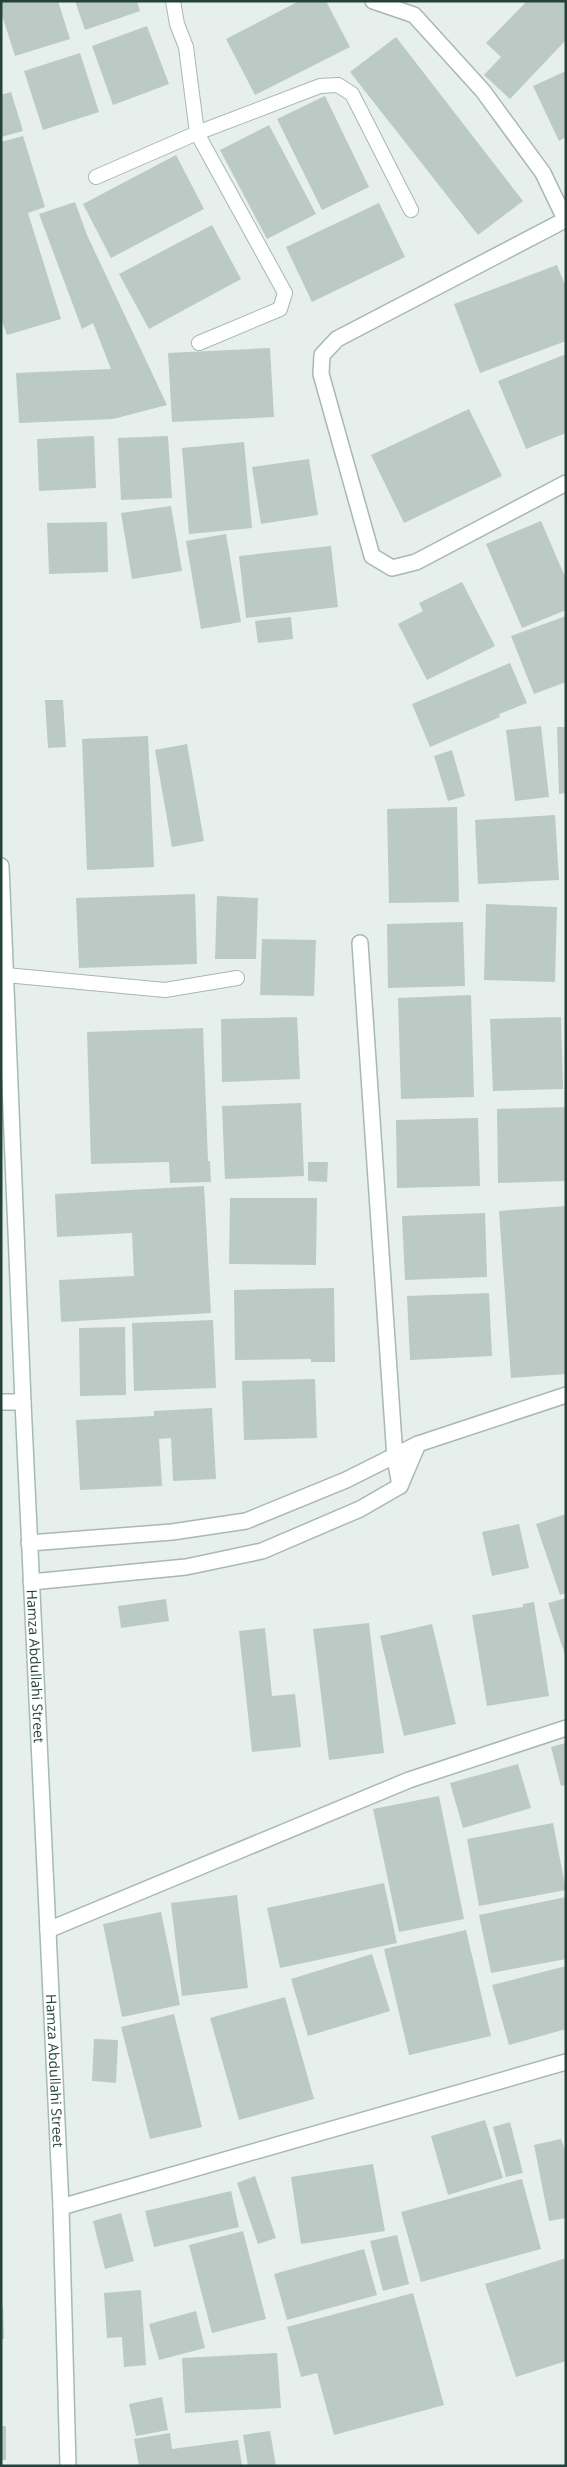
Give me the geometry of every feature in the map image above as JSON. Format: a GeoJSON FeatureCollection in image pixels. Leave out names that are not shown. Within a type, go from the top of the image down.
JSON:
{"type":"FeatureCollection","features":[{"type":"Feature","properties":{"kind":"street"},"geometry":{"type":"LineString","coordinates":[[373,1],[414,15],[483,91],[543,172],[566,220],[337,339],[322,355],[321,374],[372,556],[392,568],[416,562],[566,483]]}},
{"type":"Feature","properties":{"kind":"street","name":"Hamza Abdullahi Street"},"geometry":{"type":"LineString","coordinates":[[1,866],[22,1402],[61,2207],[68,2466]]}},
{"type":"Feature","properties":{"kind":"street"},"geometry":{"type":"LineString","coordinates":[[360,943],[395,1458],[400,1486]]}},
{"type":"Feature","properties":{"kind":"street"},"geometry":{"type":"LineString","coordinates":[[29,1543],[172,1532],[246,1521],[346,1480],[395,1458],[418,1444],[566,1395]]}},
{"type":"Feature","properties":{"kind":"street"},"geometry":{"type":"LineString","coordinates":[[1,1402],[22,1402]]}},
{"type":"Feature","properties":{"kind":"street"},"geometry":{"type":"LineString","coordinates":[[31,1582],[186,1567],[262,1551],[360,1509],[400,1486],[418,1444]]}},
{"type":"Feature","properties":{"kind":"street"},"geometry":{"type":"LineString","coordinates":[[48,1930],[409,1780],[566,1728]]}},
{"type":"Feature","properties":{"kind":"street"},"geometry":{"type":"LineString","coordinates":[[61,2207],[566,2062]]}},
{"type":"Feature","properties":{"kind":"lane"},"geometry":{"type":"LineString","coordinates":[[173,1],[177,24],[186,47],[197,132],[285,293],[280,308],[198,343]]}},
{"type":"Feature","properties":{"kind":"lane"},"geometry":{"type":"LineString","coordinates":[[96,177],[197,132],[320,86],[338,85],[352,94],[411,210]]}},
{"type":"Feature","properties":{"kind":"lane"},"geometry":{"type":"LineString","coordinates":[[6,975],[165,990],[237,978]]}},
{"type":"Feature","properties":{"kind":"building"},"geometry":{"type":"Polygon","coordinates":[[[1,1],[58,1],[70,39],[15,56],[1,12],[1,1]]]}},
{"type":"Feature","properties":{"kind":"building"},"geometry":{"type":"Polygon","coordinates":[[[75,1],[137,1],[140,11],[85,30],[75,1]]]}},
{"type":"Feature","properties":{"kind":"building"},"geometry":{"type":"Polygon","coordinates":[[[299,1],[326,1],[350,47],[255,95],[226,39],[299,1]]]}},
{"type":"Feature","properties":{"kind":"building"},"geometry":{"type":"Polygon","coordinates":[[[527,1],[566,1],[566,40],[510,99],[484,75],[501,57],[486,43],[527,1]]]}},
{"type":"Feature","properties":{"kind":"building"},"geometry":{"type":"Polygon","coordinates":[[[147,26],[169,84],[113,105],[92,46],[147,26]]]}},
{"type":"Feature","properties":{"kind":"building"},"geometry":{"type":"Polygon","coordinates":[[[396,37],[523,201],[478,235],[350,72],[396,37]]]}},
{"type":"Feature","properties":{"kind":"building"},"geometry":{"type":"Polygon","coordinates":[[[80,53],[99,112],[43,130],[24,71],[80,53]]]}},
{"type":"Feature","properties":{"kind":"building"},"geometry":{"type":"Polygon","coordinates":[[[566,71],[566,137],[559,141],[533,86],[566,71]]]}},
{"type":"Feature","properties":{"kind":"building"},"geometry":{"type":"Polygon","coordinates":[[[11,92],[23,131],[1,137],[1,95],[11,92]]]}},
{"type":"Feature","properties":{"kind":"building"},"geometry":{"type":"Polygon","coordinates":[[[325,96],[369,187],[322,210],[277,119],[325,96]]]}},
{"type":"Feature","properties":{"kind":"building"},"geometry":{"type":"Polygon","coordinates":[[[269,125],[316,214],[267,239],[220,150],[269,125]]]}},
{"type":"Feature","properties":{"kind":"building"},"geometry":{"type":"Polygon","coordinates":[[[23,136],[45,207],[28,213],[61,319],[7,335],[1,318],[1,142],[23,136]]]}},
{"type":"Feature","properties":{"kind":"building"},"geometry":{"type":"Polygon","coordinates":[[[176,155],[204,209],[111,258],[83,204],[176,155]]]}},
{"type":"Feature","properties":{"kind":"building"},"geometry":{"type":"Polygon","coordinates":[[[75,202],[87,235],[167,405],[113,419],[19,423],[16,373],[111,369],[93,323],[82,329],[39,214],[75,202]]]}},
{"type":"Feature","properties":{"kind":"building"},"geometry":{"type":"Polygon","coordinates":[[[379,203],[405,257],[312,302],[286,247],[379,203]]]}},
{"type":"Feature","properties":{"kind":"building"},"geometry":{"type":"Polygon","coordinates":[[[212,225],[241,279],[149,329],[119,274],[212,225]]]}},
{"type":"Feature","properties":{"kind":"building"},"geometry":{"type":"Polygon","coordinates":[[[557,265],[566,287],[566,341],[480,373],[454,304],[557,265]]]}},
{"type":"Feature","properties":{"kind":"building"},"geometry":{"type":"Polygon","coordinates":[[[270,348],[274,417],[172,422],[168,353],[270,348]]]}},
{"type":"Feature","properties":{"kind":"building"},"geometry":{"type":"Polygon","coordinates":[[[566,354],[566,433],[526,449],[498,381],[566,354]]]}},
{"type":"Feature","properties":{"kind":"building"},"geometry":{"type":"Polygon","coordinates":[[[469,409],[502,476],[404,523],[371,455],[469,409]]]}},
{"type":"Feature","properties":{"kind":"building"},"geometry":{"type":"Polygon","coordinates":[[[94,436],[96,488],[39,491],[37,439],[94,436]]]}},
{"type":"Feature","properties":{"kind":"building"},"geometry":{"type":"Polygon","coordinates":[[[168,436],[172,498],[121,500],[118,438],[168,436]]]}},
{"type":"Feature","properties":{"kind":"building"},"geometry":{"type":"Polygon","coordinates":[[[244,442],[252,528],[189,534],[182,448],[244,442]]]}},
{"type":"Feature","properties":{"kind":"building"},"geometry":{"type":"Polygon","coordinates":[[[309,459],[318,515],[261,524],[252,467],[309,459]]]}},
{"type":"Feature","properties":{"kind":"building"},"geometry":{"type":"Polygon","coordinates":[[[171,506],[182,571],[132,579],[121,513],[171,506]]]}},
{"type":"Feature","properties":{"kind":"building"},"geometry":{"type":"Polygon","coordinates":[[[541,521],[566,579],[566,610],[522,628],[486,544],[541,521]]]}},
{"type":"Feature","properties":{"kind":"building"},"geometry":{"type":"Polygon","coordinates":[[[107,522],[108,572],[49,574],[47,523],[107,522]]]}},
{"type":"Feature","properties":{"kind":"building"},"geometry":{"type":"Polygon","coordinates":[[[226,534],[241,622],[201,629],[186,541],[226,534]]]}},
{"type":"Feature","properties":{"kind":"building"},"geometry":{"type":"Polygon","coordinates":[[[331,546],[338,607],[246,618],[239,556],[331,546]]]}},
{"type":"Feature","properties":{"kind":"building"},"geometry":{"type":"Polygon","coordinates":[[[462,582],[495,646],[427,680],[398,624],[423,611],[419,603],[462,582]]]}},
{"type":"Feature","properties":{"kind":"building"},"geometry":{"type":"Polygon","coordinates":[[[566,616],[566,682],[534,694],[511,636],[566,616]]]}},
{"type":"Feature","properties":{"kind":"building"},"geometry":{"type":"Polygon","coordinates":[[[291,617],[293,639],[258,643],[255,621],[291,617]]]}},
{"type":"Feature","properties":{"kind":"building"},"geometry":{"type":"Polygon","coordinates":[[[510,663],[527,703],[499,714],[500,717],[430,747],[412,704],[510,663]]]}},
{"type":"Feature","properties":{"kind":"building"},"geometry":{"type":"Polygon","coordinates":[[[45,700],[63,700],[66,747],[48,748],[45,700]]]}},
{"type":"Feature","properties":{"kind":"building"},"geometry":{"type":"Polygon","coordinates":[[[541,726],[549,797],[515,801],[506,730],[541,726]]]}},
{"type":"Feature","properties":{"kind":"building"},"geometry":{"type":"Polygon","coordinates":[[[557,727],[566,727],[566,793],[559,794],[557,727]]]}},
{"type":"Feature","properties":{"kind":"building"},"geometry":{"type":"Polygon","coordinates":[[[148,736],[154,867],[87,870],[82,739],[148,736]]]}},
{"type":"Feature","properties":{"kind":"building"},"geometry":{"type":"Polygon","coordinates":[[[187,744],[204,841],[172,847],[155,750],[187,744]]]}},
{"type":"Feature","properties":{"kind":"building"},"geometry":{"type":"Polygon","coordinates":[[[452,750],[465,796],[448,801],[434,756],[452,750]]]}},
{"type":"Feature","properties":{"kind":"building"},"geometry":{"type":"Polygon","coordinates":[[[457,807],[459,902],[389,903],[387,809],[457,807]]]}},
{"type":"Feature","properties":{"kind":"building"},"geometry":{"type":"Polygon","coordinates":[[[555,815],[559,880],[478,884],[475,820],[555,815]]]}},
{"type":"Feature","properties":{"kind":"building"},"geometry":{"type":"Polygon","coordinates":[[[195,894],[197,964],[79,968],[76,898],[195,894]]]}},
{"type":"Feature","properties":{"kind":"building"},"geometry":{"type":"Polygon","coordinates":[[[217,896],[258,898],[256,959],[215,959],[217,896]]]}},
{"type":"Feature","properties":{"kind":"building"},"geometry":{"type":"Polygon","coordinates":[[[486,904],[557,907],[555,982],[484,980],[486,904]]]}},
{"type":"Feature","properties":{"kind":"building"},"geometry":{"type":"Polygon","coordinates":[[[463,922],[465,986],[388,988],[387,924],[463,922]]]}},
{"type":"Feature","properties":{"kind":"building"},"geometry":{"type":"Polygon","coordinates":[[[262,939],[316,940],[314,996],[260,995],[262,939]]]}},
{"type":"Feature","properties":{"kind":"building"},"geometry":{"type":"Polygon","coordinates":[[[471,995],[474,1097],[401,1099],[398,998],[471,995]]]}},
{"type":"Feature","properties":{"kind":"building"},"geometry":{"type":"Polygon","coordinates":[[[297,1017],[300,1079],[222,1082],[221,1019],[297,1017]]]}},
{"type":"Feature","properties":{"kind":"building"},"geometry":{"type":"Polygon","coordinates":[[[561,1017],[563,1089],[493,1091],[490,1019],[561,1017]]]}},
{"type":"Feature","properties":{"kind":"building"},"geometry":{"type":"Polygon","coordinates":[[[203,1028],[208,1161],[210,1161],[211,1182],[170,1183],[169,1162],[91,1164],[87,1032],[203,1028]]]}},
{"type":"Feature","properties":{"kind":"building"},"geometry":{"type":"Polygon","coordinates":[[[301,1103],[304,1176],[225,1179],[222,1106],[301,1103]]]}},
{"type":"Feature","properties":{"kind":"building"},"geometry":{"type":"Polygon","coordinates":[[[566,1107],[566,1181],[498,1183],[497,1109],[566,1107]]]}},
{"type":"Feature","properties":{"kind":"building"},"geometry":{"type":"Polygon","coordinates":[[[478,1118],[480,1186],[397,1188],[396,1120],[478,1118]]]}},
{"type":"Feature","properties":{"kind":"building"},"geometry":{"type":"Polygon","coordinates":[[[308,1162],[328,1162],[327,1182],[308,1181],[308,1162]]]}},
{"type":"Feature","properties":{"kind":"building"},"geometry":{"type":"Polygon","coordinates":[[[204,1186],[211,1313],[61,1322],[59,1280],[134,1276],[132,1233],[57,1237],[55,1194],[204,1186]]]}},
{"type":"Feature","properties":{"kind":"building"},"geometry":{"type":"Polygon","coordinates":[[[230,1198],[317,1198],[316,1265],[229,1264],[230,1198]]]}},
{"type":"Feature","properties":{"kind":"building"},"geometry":{"type":"Polygon","coordinates":[[[566,1206],[566,1374],[511,1378],[499,1211],[566,1206]]]}},
{"type":"Feature","properties":{"kind":"building"},"geometry":{"type":"Polygon","coordinates":[[[485,1213],[487,1277],[405,1280],[402,1216],[485,1213]]]}},
{"type":"Feature","properties":{"kind":"building"},"geometry":{"type":"Polygon","coordinates":[[[334,1288],[335,1362],[311,1362],[311,1359],[235,1360],[234,1290],[334,1288]]]}},
{"type":"Feature","properties":{"kind":"building"},"geometry":{"type":"Polygon","coordinates":[[[489,1293],[492,1356],[410,1360],[407,1296],[489,1293]]]}},
{"type":"Feature","properties":{"kind":"building"},"geometry":{"type":"Polygon","coordinates":[[[213,1320],[216,1388],[134,1391],[132,1323],[213,1320]]]}},
{"type":"Feature","properties":{"kind":"building"},"geometry":{"type":"Polygon","coordinates":[[[125,1327],[126,1395],[80,1396],[79,1328],[125,1327]]]}},
{"type":"Feature","properties":{"kind":"building"},"geometry":{"type":"Polygon","coordinates":[[[315,1379],[317,1438],[244,1440],[242,1381],[315,1379]]]}},
{"type":"Feature","properties":{"kind":"building"},"geometry":{"type":"Polygon","coordinates":[[[212,1408],[216,1479],[173,1481],[171,1438],[159,1439],[162,1486],[80,1490],[76,1420],[154,1416],[154,1411],[212,1408]]]}},
{"type":"Feature","properties":{"kind":"building"},"geometry":{"type":"Polygon","coordinates":[[[566,1514],[566,1593],[560,1595],[536,1524],[566,1514]]]}},
{"type":"Feature","properties":{"kind":"building"},"geometry":{"type":"Polygon","coordinates":[[[519,1524],[529,1568],[492,1576],[482,1532],[519,1524]]]}},
{"type":"Feature","properties":{"kind":"building"},"geometry":{"type":"Polygon","coordinates":[[[566,1598],[566,1655],[565,1655],[548,1603],[566,1598]]]}},
{"type":"Feature","properties":{"kind":"building"},"geometry":{"type":"Polygon","coordinates":[[[166,1599],[169,1621],[121,1628],[118,1606],[166,1599]]]}},
{"type":"Feature","properties":{"kind":"building"},"geometry":{"type":"Polygon","coordinates":[[[534,1602],[549,1696],[487,1706],[472,1615],[523,1607],[523,1604],[534,1602]]]}},
{"type":"Feature","properties":{"kind":"building"},"geometry":{"type":"Polygon","coordinates":[[[369,1623],[384,1753],[329,1760],[313,1629],[369,1623]]]}},
{"type":"Feature","properties":{"kind":"building"},"geometry":{"type":"Polygon","coordinates":[[[432,1624],[456,1724],[404,1736],[380,1636],[432,1624]]]}},
{"type":"Feature","properties":{"kind":"building"},"geometry":{"type":"Polygon","coordinates":[[[265,1628],[272,1696],[295,1694],[301,1747],[252,1752],[239,1631],[265,1628]]]}},
{"type":"Feature","properties":{"kind":"building"},"geometry":{"type":"Polygon","coordinates":[[[566,1743],[566,1785],[561,1786],[551,1747],[566,1743]]]}},
{"type":"Feature","properties":{"kind":"building"},"geometry":{"type":"Polygon","coordinates":[[[518,1764],[531,1808],[463,1828],[450,1783],[518,1764]]]}},
{"type":"Feature","properties":{"kind":"building"},"geometry":{"type":"Polygon","coordinates":[[[439,1796],[464,1919],[399,1932],[373,1809],[439,1796]]]}},
{"type":"Feature","properties":{"kind":"building"},"geometry":{"type":"Polygon","coordinates":[[[553,1823],[566,1890],[479,1906],[467,1839],[553,1823]]]}},
{"type":"Feature","properties":{"kind":"building"},"geometry":{"type":"Polygon","coordinates":[[[384,1883],[397,1943],[280,1968],[267,1908],[384,1883]]]}},
{"type":"Feature","properties":{"kind":"building"},"geometry":{"type":"Polygon","coordinates":[[[237,1895],[248,1988],[182,1996],[171,1903],[237,1895]]]}},
{"type":"Feature","properties":{"kind":"building"},"geometry":{"type":"Polygon","coordinates":[[[566,1897],[566,1959],[491,1973],[479,1915],[566,1897]]]}},
{"type":"Feature","properties":{"kind":"building"},"geometry":{"type":"Polygon","coordinates":[[[161,1912],[180,2005],[122,2017],[103,1924],[161,1912]]]}},
{"type":"Feature","properties":{"kind":"building"},"geometry":{"type":"Polygon","coordinates":[[[466,1930],[491,2036],[409,2055],[384,1949],[466,1930]]]}},
{"type":"Feature","properties":{"kind":"building"},"geometry":{"type":"Polygon","coordinates":[[[372,1954],[390,2011],[308,2036],[291,1979],[372,1954]]]}},
{"type":"Feature","properties":{"kind":"building"},"geometry":{"type":"Polygon","coordinates":[[[566,1966],[566,2029],[509,2045],[492,1985],[566,1966]]]}},
{"type":"Feature","properties":{"kind":"building"},"geometry":{"type":"Polygon","coordinates":[[[285,1997],[314,2099],[239,2120],[210,2018],[285,1997]]]}},
{"type":"Feature","properties":{"kind":"building"},"geometry":{"type":"Polygon","coordinates":[[[174,2014],[202,2127],[150,2139],[121,2027],[174,2014]]]}},
{"type":"Feature","properties":{"kind":"building"},"geometry":{"type":"Polygon","coordinates":[[[94,2039],[118,2040],[116,2083],[92,2081],[94,2039]]]}},
{"type":"Feature","properties":{"kind":"building"},"geometry":{"type":"Polygon","coordinates":[[[485,2120],[503,2178],[448,2195],[431,2136],[485,2120]]]}},
{"type":"Feature","properties":{"kind":"building"},"geometry":{"type":"Polygon","coordinates":[[[510,2122],[523,2173],[506,2177],[493,2127],[510,2122]]]}},
{"type":"Feature","properties":{"kind":"building"},"geometry":{"type":"Polygon","coordinates":[[[561,2139],[566,2153],[566,2218],[549,2221],[534,2145],[561,2139]]]}},
{"type":"Feature","properties":{"kind":"building"},"geometry":{"type":"Polygon","coordinates":[[[373,2164],[385,2231],[301,2244],[291,2177],[373,2164]]]}},
{"type":"Feature","properties":{"kind":"building"},"geometry":{"type":"Polygon","coordinates":[[[255,2176],[276,2238],[258,2244],[237,2183],[255,2176]]]}},
{"type":"Feature","properties":{"kind":"building"},"geometry":{"type":"Polygon","coordinates":[[[522,2179],[541,2249],[421,2282],[401,2212],[522,2179]]]}},
{"type":"Feature","properties":{"kind":"building"},"geometry":{"type":"Polygon","coordinates":[[[231,2191],[239,2227],[154,2247],[145,2211],[231,2191]]]}},
{"type":"Feature","properties":{"kind":"building"},"geometry":{"type":"Polygon","coordinates":[[[121,2213],[134,2261],[105,2269],[93,2221],[121,2213]]]}},
{"type":"Feature","properties":{"kind":"building"},"geometry":{"type":"Polygon","coordinates":[[[243,2231],[266,2319],[212,2333],[189,2245],[243,2231]]]}},
{"type":"Feature","properties":{"kind":"building"},"geometry":{"type":"Polygon","coordinates":[[[397,2235],[409,2284],[383,2291],[370,2241],[397,2235]]]}},
{"type":"Feature","properties":{"kind":"building"},"geometry":{"type":"Polygon","coordinates":[[[364,2249],[377,2295],[287,2320],[274,2274],[364,2249]]]}},
{"type":"Feature","properties":{"kind":"building"},"geometry":{"type":"Polygon","coordinates":[[[566,2258],[566,2361],[516,2377],[485,2284],[566,2258]]]}},
{"type":"Feature","properties":{"kind":"building"},"geometry":{"type":"Polygon","coordinates":[[[141,2290],[146,2365],[124,2367],[122,2337],[107,2338],[104,2293],[141,2290]]]}},
{"type":"Feature","properties":{"kind":"building"},"geometry":{"type":"Polygon","coordinates":[[[413,2293],[444,2405],[334,2435],[317,2373],[301,2377],[287,2327],[413,2293]]]}},
{"type":"Feature","properties":{"kind":"building"},"geometry":{"type":"Polygon","coordinates":[[[3,2306],[4,2339],[1,2339],[1,2307],[3,2306]]]}},
{"type":"Feature","properties":{"kind":"building"},"geometry":{"type":"Polygon","coordinates":[[[196,2311],[205,2348],[159,2360],[149,2324],[196,2311]]]}},
{"type":"Feature","properties":{"kind":"building"},"geometry":{"type":"Polygon","coordinates":[[[277,2353],[281,2408],[185,2413],[182,2358],[277,2353]]]}},
{"type":"Feature","properties":{"kind":"building"},"geometry":{"type":"Polygon","coordinates":[[[162,2397],[168,2430],[136,2436],[129,2404],[162,2397]]]}},
{"type":"Feature","properties":{"kind":"building"},"geometry":{"type":"Polygon","coordinates":[[[1,2426],[6,2426],[6,2460],[1,2460],[1,2426]]]}},
{"type":"Feature","properties":{"kind":"building"},"geometry":{"type":"Polygon","coordinates":[[[270,2431],[276,2466],[248,2466],[243,2435],[270,2431]]]}},
{"type":"Feature","properties":{"kind":"building"},"geometry":{"type":"Polygon","coordinates":[[[170,2433],[172,2449],[238,2440],[242,2466],[139,2466],[134,2439],[170,2433]]]}}]}
